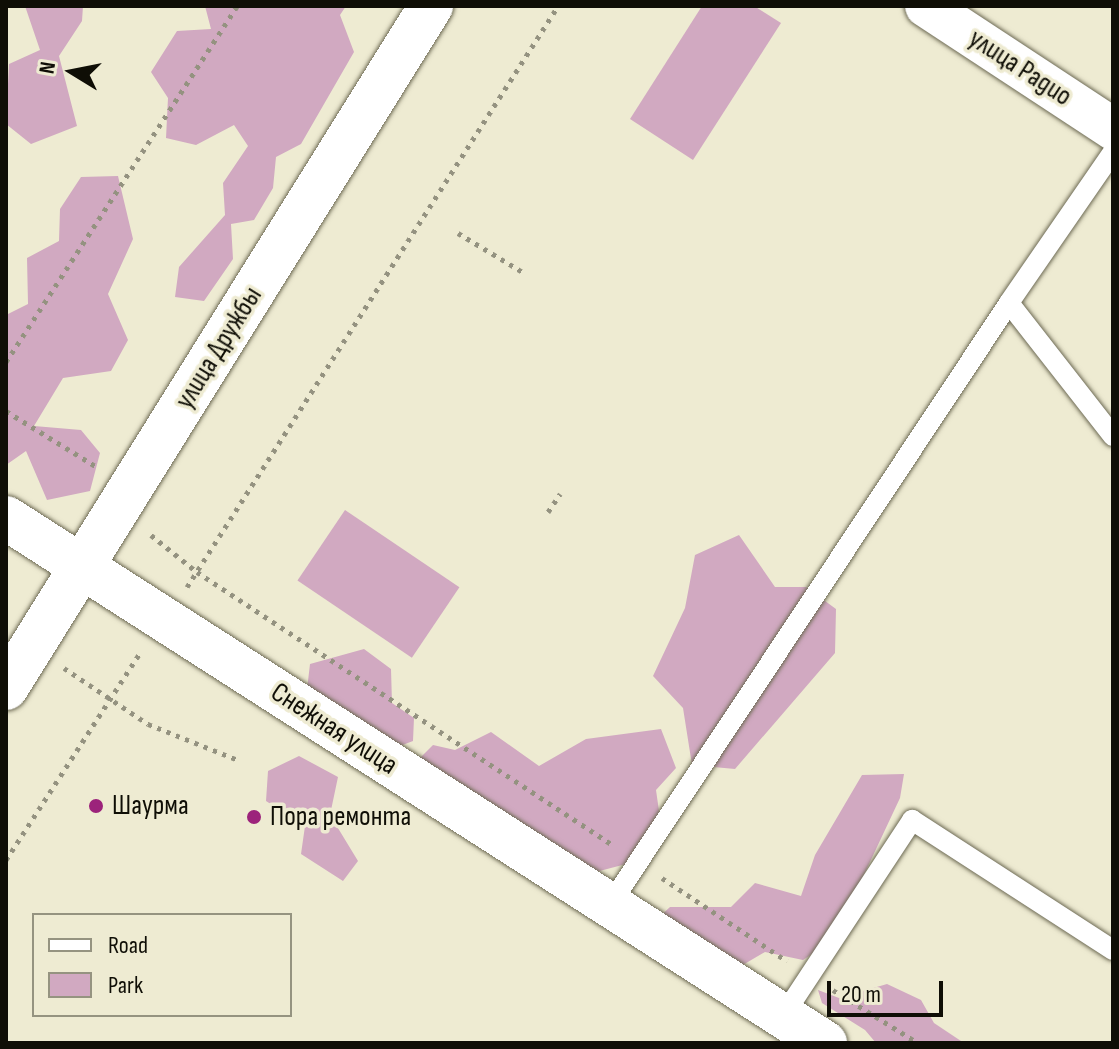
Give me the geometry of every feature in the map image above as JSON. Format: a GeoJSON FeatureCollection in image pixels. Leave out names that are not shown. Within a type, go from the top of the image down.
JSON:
{"type":"FeatureCollection","features":[{"type":"Feature","properties":{"kind":"street","name":"улица Дружбы"},"geometry":{"type":"LineString","coordinates":[[6,688],[431,6]]}},
{"type":"Feature","properties":{"kind":"street","name":"улица Радио"},"geometry":{"type":"LineString","coordinates":[[926,6],[1113,129]]}},
{"type":"Feature","properties":{"kind":"street","name":"Снежная улица"},"geometry":{"type":"LineString","coordinates":[[6,518],[825,1043]]}},
{"type":"Feature","properties":{"kind":"lane"},"geometry":{"type":"LineString","coordinates":[[609,906],[1009,303],[1113,152]]}},
{"type":"Feature","properties":{"kind":"lane"},"geometry":{"type":"LineString","coordinates":[[1009,303],[1113,436]]}},
{"type":"Feature","properties":{"kind":"lane"},"geometry":{"type":"LineString","coordinates":[[783,1016],[912,820],[1113,950]]}},
{"type":"Feature","properties":{"kind":"path"},"geometry":{"type":"LineString","coordinates":[[6,362],[237,6]]}},
{"type":"Feature","properties":{"kind":"path"},"geometry":{"type":"LineString","coordinates":[[184,591],[558,6]]}},
{"type":"Feature","properties":{"kind":"path"},"geometry":{"type":"LineString","coordinates":[[458,233],[526,274]]}},
{"type":"Feature","properties":{"kind":"path"},"geometry":{"type":"LineString","coordinates":[[6,411],[108,475]]}},
{"type":"Feature","properties":{"kind":"path"},"geometry":{"type":"LineString","coordinates":[[548,512],[560,494]]}},
{"type":"Feature","properties":{"kind":"path"},"geometry":{"type":"LineString","coordinates":[[153,521],[146,532],[197,572],[918,1043]]}},
{"type":"Feature","properties":{"kind":"path"},"geometry":{"type":"LineString","coordinates":[[6,860],[142,650]]}},
{"type":"Feature","properties":{"kind":"path"},"geometry":{"type":"LineString","coordinates":[[50,658],[148,724],[238,760]]}},
{"type":"Feature","properties":{"kind":"green space"},"geometry":{"type":"Polygon","coordinates":[[[25,6],[83,6],[82,21],[59,56],[77,126],[31,144],[6,124],[9,64],[40,50],[25,6]]]}},
{"type":"Feature","properties":{"kind":"green space"},"geometry":{"type":"Polygon","coordinates":[[[205,6],[346,6],[340,15],[354,52],[301,144],[276,157],[273,188],[254,220],[231,224],[233,259],[204,301],[175,297],[179,267],[225,215],[223,183],[248,146],[234,125],[196,145],[166,138],[168,98],[151,72],[177,31],[211,29],[205,6]]]}},
{"type":"Feature","properties":{"kind":"green space"},"geometry":{"type":"Polygon","coordinates":[[[702,6],[754,6],[781,23],[693,160],[630,119],[702,6]]]}},
{"type":"Feature","properties":{"kind":"green space"},"geometry":{"type":"Polygon","coordinates":[[[118,176],[133,239],[108,294],[128,340],[111,371],[63,378],[34,426],[81,430],[100,453],[90,491],[47,500],[26,451],[6,465],[6,315],[28,304],[27,258],[59,241],[60,209],[81,177],[118,176]]]}},
{"type":"Feature","properties":{"kind":"green space"},"geometry":{"type":"Polygon","coordinates":[[[345,510],[459,587],[412,658],[297,580],[345,510]]]}},
{"type":"Feature","properties":{"kind":"green space"},"geometry":{"type":"Polygon","coordinates":[[[739,535],[775,587],[806,587],[836,609],[835,653],[735,769],[692,765],[683,708],[653,676],[685,608],[695,555],[739,535]]]}},
{"type":"Feature","properties":{"kind":"green space"},"geometry":{"type":"Polygon","coordinates":[[[364,649],[391,669],[392,703],[414,718],[413,741],[387,751],[306,698],[310,664],[364,649]]]}},
{"type":"Feature","properties":{"kind":"green space"},"geometry":{"type":"Polygon","coordinates":[[[661,729],[676,768],[656,790],[660,818],[630,863],[588,874],[417,761],[433,745],[455,750],[491,732],[539,766],[586,739],[661,729]]]}},
{"type":"Feature","properties":{"kind":"green space"},"geometry":{"type":"Polygon","coordinates":[[[299,756],[338,777],[330,815],[358,861],[343,881],[301,854],[305,826],[266,801],[268,771],[299,756]]]}},
{"type":"Feature","properties":{"kind":"green space"},"geometry":{"type":"Polygon","coordinates":[[[904,774],[900,798],[861,881],[853,927],[803,960],[765,952],[741,966],[654,922],[670,907],[731,907],[755,883],[801,896],[815,855],[862,775],[904,774]]]}},
{"type":"Feature","properties":{"kind":"green space"},"geometry":{"type":"Polygon","coordinates":[[[887,984],[921,1000],[934,1023],[964,1043],[876,1043],[865,1030],[822,1003],[818,990],[839,998],[887,984]]]}},
{"type":"Feature","properties":{"kind":"place","name":"Шаурма"},"geometry":{"type":"Point","coordinates":[96,806]}},
{"type":"Feature","properties":{"kind":"place","name":"Пора ремонта"},"geometry":{"type":"Point","coordinates":[254,817]}}]}
